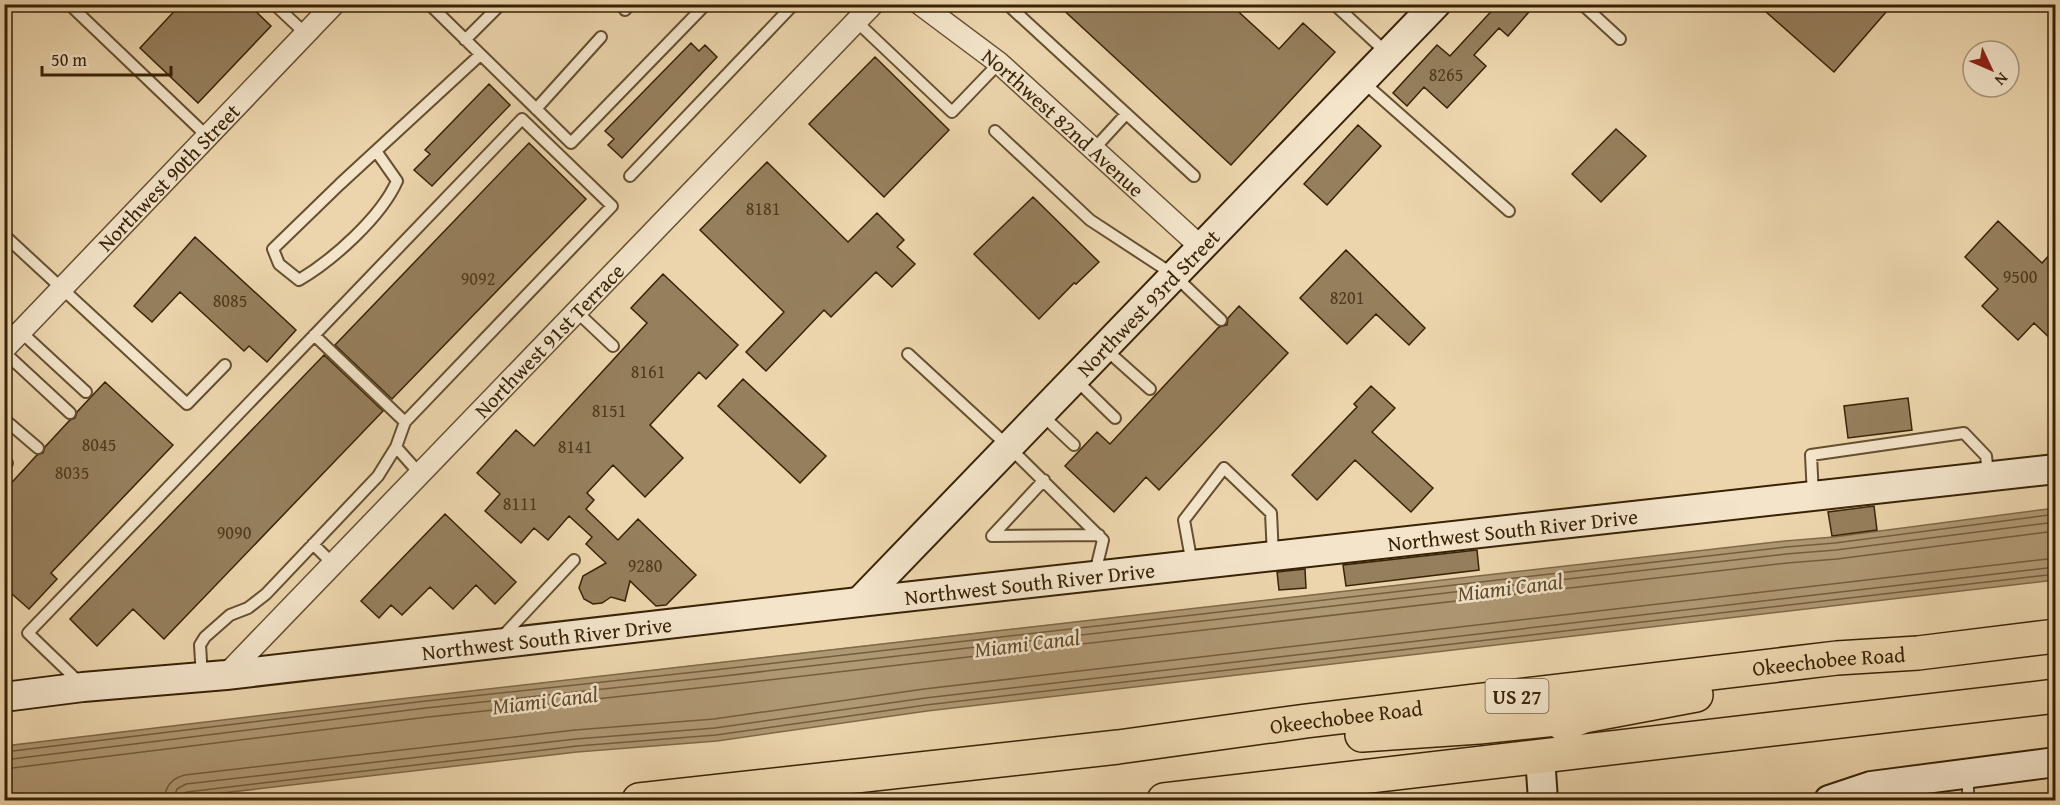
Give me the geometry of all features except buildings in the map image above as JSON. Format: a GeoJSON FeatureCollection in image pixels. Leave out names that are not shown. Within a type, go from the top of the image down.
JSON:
{"type":"FeatureCollection","features":[{"type":"Feature","properties":{"kind":"highway","name":"Okeechobee Road"},"geometry":{"type":"LineString","coordinates":[[639,801],[1118,747],[1306,721],[1837,658],[1918,653],[2055,636]]}},
{"type":"Feature","properties":{"kind":"highway"},"geometry":{"type":"LineString","coordinates":[[1118,747],[1367,735],[1584,717],[1918,653]]}},
{"type":"Feature","properties":{"kind":"highway"},"geometry":{"type":"LineString","coordinates":[[1164,801],[2055,696]]}},
{"type":"Feature","properties":{"kind":"highway"},"geometry":{"type":"LineString","coordinates":[[1540,757],[1546,741],[1561,725],[1584,717]]}},
{"type":"Feature","properties":{"kind":"highway"},"geometry":{"type":"LineString","coordinates":[[1479,727],[1513,734],[1533,748],[1540,757]]}},
{"type":"Feature","properties":{"kind":"street","name":"Northwest 90th Street"},"geometry":{"type":"LineString","coordinates":[[4,351],[334,4]]}},
{"type":"Feature","properties":{"kind":"street","name":"Northwest 91st Terrace"},"geometry":{"type":"LineString","coordinates":[[214,676],[333,564],[873,4]]}},
{"type":"Feature","properties":{"kind":"street","name":"Northwest 82nd Avenue"},"geometry":{"type":"LineString","coordinates":[[920,4],[999,63],[1201,247]]}},
{"type":"Feature","properties":{"kind":"street","name":"Northwest 93rd Street"},"geometry":{"type":"LineString","coordinates":[[859,602],[1436,4]]}},
{"type":"Feature","properties":{"kind":"street","name":"Northwest South River Drive"},"geometry":{"type":"LineString","coordinates":[[4,697],[83,687],[214,676],[2055,469]]}},
{"type":"Feature","properties":{"kind":"street"},"geometry":{"type":"LineString","coordinates":[[1540,757],[1543,801]]}},
{"type":"Feature","properties":{"kind":"street"},"geometry":{"type":"LineString","coordinates":[[1834,800],[1871,786],[2055,762]]}},
{"type":"Feature","properties":{"kind":"lane"},"geometry":{"type":"LineString","coordinates":[[274,4],[306,34]]}},
{"type":"Feature","properties":{"kind":"lane"},"geometry":{"type":"LineString","coordinates":[[465,40],[501,4]]}},
{"type":"Feature","properties":{"kind":"lane"},"geometry":{"type":"LineString","coordinates":[[433,6],[571,143],[706,4]]}},
{"type":"Feature","properties":{"kind":"lane"},"geometry":{"type":"LineString","coordinates":[[630,176],[794,4]]}},
{"type":"Feature","properties":{"kind":"lane"},"geometry":{"type":"LineString","coordinates":[[1007,4],[1194,176]]}},
{"type":"Feature","properties":{"kind":"lane"},"geometry":{"type":"LineString","coordinates":[[1334,4],[1388,54]]}},
{"type":"Feature","properties":{"kind":"lane"},"geometry":{"type":"LineString","coordinates":[[1582,4],[1620,39]]}},
{"type":"Feature","properties":{"kind":"lane"},"geometry":{"type":"LineString","coordinates":[[72,5],[208,137]]}},
{"type":"Feature","properties":{"kind":"lane"},"geometry":{"type":"LineString","coordinates":[[857,22],[952,112],[999,63]]}},
{"type":"Feature","properties":{"kind":"lane"},"geometry":{"type":"LineString","coordinates":[[536,109],[601,37]]}},
{"type":"Feature","properties":{"kind":"lane"},"geometry":{"type":"LineString","coordinates":[[376,151],[397,181],[390,195],[368,223],[318,269],[299,280],[279,264],[273,249],[376,151],[480,55]]}},
{"type":"Feature","properties":{"kind":"lane"},"geometry":{"type":"LineString","coordinates":[[1362,81],[1509,211]]}},
{"type":"Feature","properties":{"kind":"lane"},"geometry":{"type":"LineString","coordinates":[[1094,149],[1126,114]]}},
{"type":"Feature","properties":{"kind":"lane"},"geometry":{"type":"LineString","coordinates":[[83,687],[28,633],[522,119],[612,206],[405,422],[396,447],[378,477],[266,594],[248,608],[230,615],[205,637],[200,645],[214,676]]}},
{"type":"Feature","properties":{"kind":"lane"},"geometry":{"type":"LineString","coordinates":[[995,132],[1089,220],[1174,275],[1221,320]]}},
{"type":"Feature","properties":{"kind":"lane"},"geometry":{"type":"LineString","coordinates":[[4,235],[187,404],[225,365]]}},
{"type":"Feature","properties":{"kind":"lane"},"geometry":{"type":"LineString","coordinates":[[577,312],[613,346]]}},
{"type":"Feature","properties":{"kind":"lane"},"geometry":{"type":"LineString","coordinates":[[21,332],[86,392]]}},
{"type":"Feature","properties":{"kind":"lane"},"geometry":{"type":"LineString","coordinates":[[314,335],[405,422]]}},
{"type":"Feature","properties":{"kind":"lane"},"geometry":{"type":"LineString","coordinates":[[1104,348],[1150,389]]}},
{"type":"Feature","properties":{"kind":"lane"},"geometry":{"type":"LineString","coordinates":[[4,351],[70,413]]}},
{"type":"Feature","properties":{"kind":"lane"},"geometry":{"type":"LineString","coordinates":[[908,354],[1044,480],[1099,535],[1103,540],[1094,576]]}},
{"type":"Feature","properties":{"kind":"lane"},"geometry":{"type":"LineString","coordinates":[[1074,379],[1115,418]]}},
{"type":"Feature","properties":{"kind":"lane"},"geometry":{"type":"LineString","coordinates":[[1041,413],[1074,445]]}},
{"type":"Feature","properties":{"kind":"lane"},"geometry":{"type":"LineString","coordinates":[[4,418],[38,448]]}},
{"type":"Feature","properties":{"kind":"lane"},"geometry":{"type":"LineString","coordinates":[[1813,496],[1811,455],[1964,433],[1986,456],[1989,476]]}},
{"type":"Feature","properties":{"kind":"lane"},"geometry":{"type":"LineString","coordinates":[[396,447],[420,474]]}},
{"type":"Feature","properties":{"kind":"lane"},"geometry":{"type":"LineString","coordinates":[[1192,565],[1184,520],[1224,468],[1271,513],[1273,556]]}},
{"type":"Feature","properties":{"kind":"lane"},"geometry":{"type":"LineString","coordinates":[[1044,480],[992,536],[1099,535]]}},
{"type":"Feature","properties":{"kind":"lane"},"geometry":{"type":"LineString","coordinates":[[313,544],[333,564]]}},
{"type":"Feature","properties":{"kind":"lane"},"geometry":{"type":"LineString","coordinates":[[496,644],[574,560]]}},
{"type":"Feature","properties":{"kind":"lane"},"geometry":{"type":"LineString","coordinates":[[1968,772],[1968,801]]}},
{"type":"Feature","properties":{"kind":"water","name":"Miami Canal"},"geometry":{"type":"Polygon","coordinates":[[[2055,508],[2055,580],[927,711],[717,741],[577,752],[162,800],[5,800],[5,746],[672,667],[1834,537],[2055,508]]]}}]}
